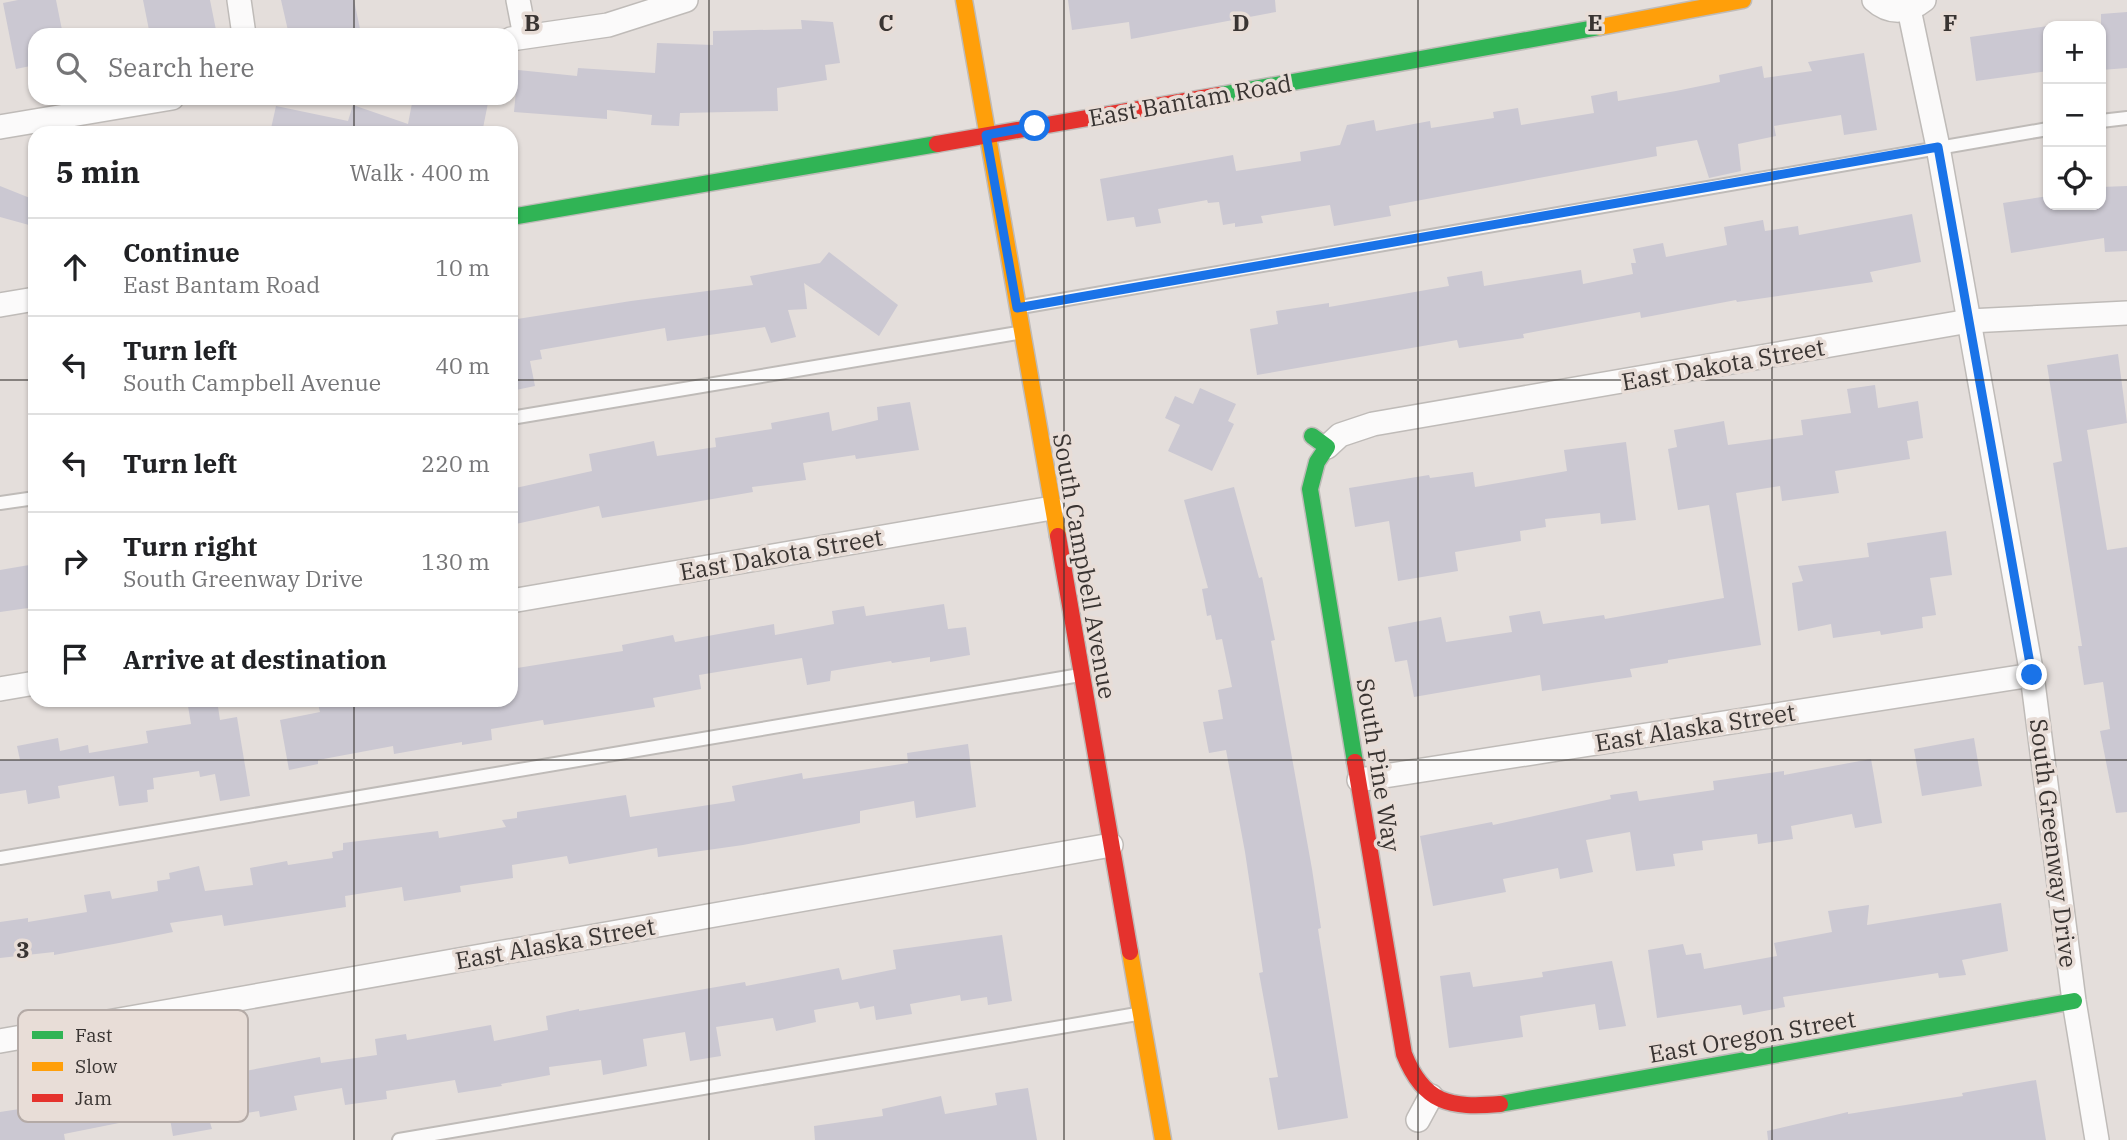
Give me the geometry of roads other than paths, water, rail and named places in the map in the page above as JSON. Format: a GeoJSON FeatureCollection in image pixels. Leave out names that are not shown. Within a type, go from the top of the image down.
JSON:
{"type":"FeatureCollection","features":[{"type":"Feature","properties":{"kind":"street"},"geometry":{"type":"LineString","coordinates":[[239,0],[243,28]]}},
{"type":"Feature","properties":{"kind":"street"},"geometry":{"type":"LineString","coordinates":[[518,0],[518,37],[608,25],[686,0]]}},
{"type":"Feature","properties":{"kind":"street","name":"South Campbell Avenue"},"geometry":{"type":"LineString","coordinates":[[964,0],[1163,1140]]}},
{"type":"Feature","properties":{"kind":"street","name":"East Bantam Road"},"geometry":{"type":"LineString","coordinates":[[518,216],[1464,53],[1743,0]]}},
{"type":"Feature","properties":{"kind":"street"},"geometry":{"type":"LineString","coordinates":[[1874,0],[1888,9],[1898,11],[1916,5]]}},
{"type":"Feature","properties":{"kind":"street","name":"South Greenway Drive"},"geometry":{"type":"LineString","coordinates":[[1916,5],[1938,147],[2032,675],[2074,1001],[2097,1140]]}},
{"type":"Feature","properties":{"kind":"street"},"geometry":{"type":"LineString","coordinates":[[0,127],[130,105]]}},
{"type":"Feature","properties":{"kind":"street"},"geometry":{"type":"LineString","coordinates":[[0,305],[28,300]]}},
{"type":"Feature","properties":{"kind":"street","name":"East Dakota Street"},"geometry":{"type":"LineString","coordinates":[[1319,441],[1373,425],[1969,321],[2127,313]]}},
{"type":"Feature","properties":{"kind":"street","name":"South Pine Way"},"geometry":{"type":"LineString","coordinates":[[1319,441],[1310,489],[1404,1054],[1416,1083],[1434,1098]]}},
{"type":"Feature","properties":{"kind":"street","name":"East Dakota Street"},"geometry":{"type":"LineString","coordinates":[[518,600],[1052,508]]}},
{"type":"Feature","properties":{"kind":"street","name":"East Alaska Street"},"geometry":{"type":"LineString","coordinates":[[1359,780],[2032,675]]}},
{"type":"Feature","properties":{"kind":"street"},"geometry":{"type":"LineString","coordinates":[[0,689],[28,684]]}},
{"type":"Feature","properties":{"kind":"street","name":"East Alaska Street"},"geometry":{"type":"LineString","coordinates":[[176,1010],[1111,845]]}},
{"type":"Feature","properties":{"kind":"street","name":"East Oregon Street"},"geometry":{"type":"LineString","coordinates":[[1434,1098],[1468,1105],[1507,1103],[2074,1001]]}},
{"type":"Feature","properties":{"kind":"street","name":"East Alaska Street"},"geometry":{"type":"LineString","coordinates":[[0,1041],[18,1038]]}},
{"type":"Feature","properties":{"kind":"street"},"geometry":{"type":"LineString","coordinates":[[1418,1120],[1434,1098]]}},
{"type":"Feature","properties":{"kind":"lane"},"geometry":{"type":"LineString","coordinates":[[2106,120],[2127,118]]}},
{"type":"Feature","properties":{"kind":"lane"},"geometry":{"type":"LineString","coordinates":[[1017,308],[2043,130]]}},
{"type":"Feature","properties":{"kind":"lane"},"geometry":{"type":"LineString","coordinates":[[518,417],[1021,332]]}},
{"type":"Feature","properties":{"kind":"lane"},"geometry":{"type":"LineString","coordinates":[[0,503],[28,499]]}},
{"type":"Feature","properties":{"kind":"lane"},"geometry":{"type":"LineString","coordinates":[[0,858],[1081,675]]}},
{"type":"Feature","properties":{"kind":"lane"},"geometry":{"type":"LineString","coordinates":[[399,1140],[1141,1013]]}}]}
